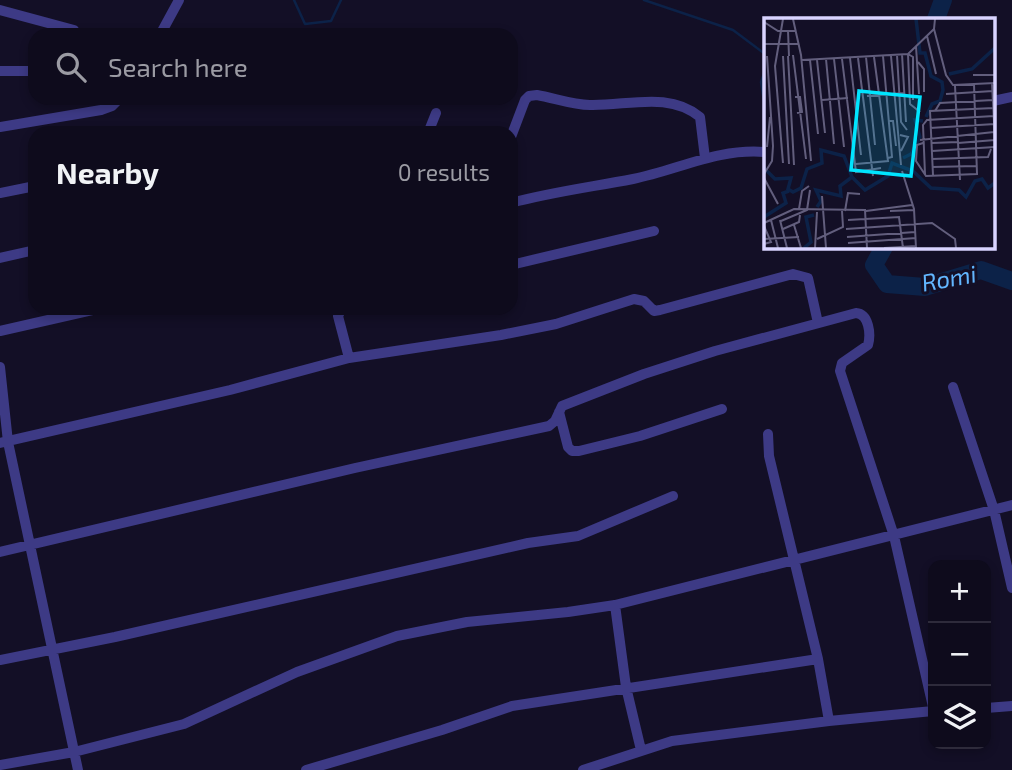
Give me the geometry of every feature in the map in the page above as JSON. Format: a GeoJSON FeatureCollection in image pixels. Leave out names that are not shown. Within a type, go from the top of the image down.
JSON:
{"type":"FeatureCollection","features":[{"type":"Feature","properties":{"kind":"street"},"geometry":{"type":"LineString","coordinates":[[164,28],[179,0]]}},
{"type":"Feature","properties":{"kind":"street"},"geometry":{"type":"LineString","coordinates":[[0,10],[67,28]]}},
{"type":"Feature","properties":{"kind":"street"},"geometry":{"type":"LineString","coordinates":[[0,71],[28,71]]}},
{"type":"Feature","properties":{"kind":"street"},"geometry":{"type":"LineString","coordinates":[[515,126],[529,96],[537,95],[588,105],[658,101],[680,104],[700,117],[705,158]]}},
{"type":"Feature","properties":{"kind":"street"},"geometry":{"type":"LineString","coordinates":[[0,127],[101,110],[113,105]]}},
{"type":"Feature","properties":{"kind":"street"},"geometry":{"type":"LineString","coordinates":[[431,126],[436,113]]}},
{"type":"Feature","properties":{"kind":"street"},"geometry":{"type":"LineString","coordinates":[[518,199],[635,179],[733,152],[764,152]]}},
{"type":"Feature","properties":{"kind":"street"},"geometry":{"type":"LineString","coordinates":[[0,193],[28,187]]}},
{"type":"Feature","properties":{"kind":"street"},"geometry":{"type":"LineString","coordinates":[[518,263],[654,231]]}},
{"type":"Feature","properties":{"kind":"street"},"geometry":{"type":"LineString","coordinates":[[0,258],[28,252]]}},
{"type":"Feature","properties":{"kind":"street"},"geometry":{"type":"LineString","coordinates":[[4,443],[230,390],[349,358],[523,331],[556,324],[634,299],[644,301],[654,311],[660,310],[793,274],[808,278],[818,323]]}},
{"type":"Feature","properties":{"kind":"street"},"geometry":{"type":"LineString","coordinates":[[0,552],[355,468],[550,426],[562,406],[644,374],[715,351],[856,313],[866,317],[868,345],[842,363],[840,371],[894,536],[928,687]]}},
{"type":"Feature","properties":{"kind":"street"},"geometry":{"type":"LineString","coordinates":[[0,331],[70,315]]}},
{"type":"Feature","properties":{"kind":"street"},"geometry":{"type":"LineString","coordinates":[[338,315],[349,358]]}},
{"type":"Feature","properties":{"kind":"street"},"geometry":{"type":"LineString","coordinates":[[0,367],[4,443],[31,546],[62,705],[78,770]]}},
{"type":"Feature","properties":{"kind":"street"},"geometry":{"type":"LineString","coordinates":[[953,387],[993,510],[1012,588]]}},
{"type":"Feature","properties":{"kind":"street"},"geometry":{"type":"LineString","coordinates":[[559,411],[568,447],[579,452],[640,436],[722,408]]}},
{"type":"Feature","properties":{"kind":"street"},"geometry":{"type":"LineString","coordinates":[[768,434],[769,456],[795,559],[830,721]]}},
{"type":"Feature","properties":{"kind":"street"},"geometry":{"type":"LineString","coordinates":[[0,660],[115,637],[528,543],[578,536],[673,496]]}},
{"type":"Feature","properties":{"kind":"street"},"geometry":{"type":"LineString","coordinates":[[0,765],[74,752],[184,724],[297,672],[397,636],[467,622],[615,605],[1012,505]]}},
{"type":"Feature","properties":{"kind":"street"},"geometry":{"type":"LineString","coordinates":[[615,605],[626,687],[641,750]]}},
{"type":"Feature","properties":{"kind":"street"},"geometry":{"type":"LineString","coordinates":[[306,770],[442,730],[512,706],[818,659]]}},
{"type":"Feature","properties":{"kind":"street"},"geometry":{"type":"LineString","coordinates":[[991,708],[1012,706]]}},
{"type":"Feature","properties":{"kind":"street"},"geometry":{"type":"LineString","coordinates":[[583,770],[672,741],[928,710]]}},
{"type":"Feature","properties":{"kind":"waterway"},"geometry":{"type":"LineString","coordinates":[[294,0],[305,24],[331,21],[341,0]]}},
{"type":"Feature","properties":{"kind":"waterway"},"geometry":{"type":"LineString","coordinates":[[644,0],[733,30],[764,53]]}},
{"type":"Feature","properties":{"kind":"waterway","name":"Romi"},"geometry":{"type":"LineString","coordinates":[[936,18],[943,0]]}},
{"type":"Feature","properties":{"kind":"waterway"},"geometry":{"type":"LineString","coordinates":[[764,74],[761,82],[764,102]]}},
{"type":"Feature","properties":{"kind":"waterway","name":"Romi"},"geometry":{"type":"LineString","coordinates":[[883,248],[874,265],[887,284],[925,287],[981,270],[1012,281]]}}]}
